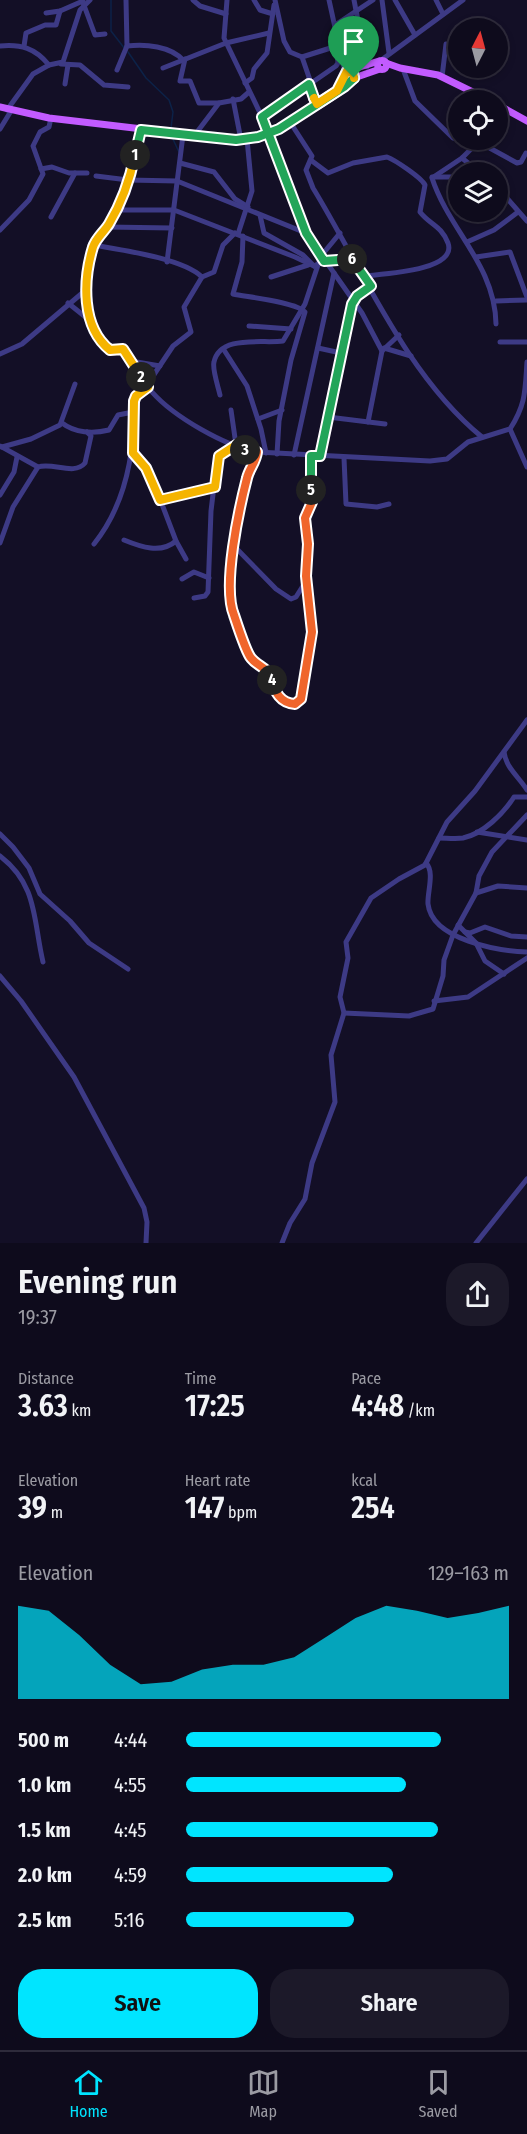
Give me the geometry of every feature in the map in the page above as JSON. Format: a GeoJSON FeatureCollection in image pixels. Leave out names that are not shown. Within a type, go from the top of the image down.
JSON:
{"type":"FeatureCollection","features":[{"type":"Feature","properties":{"kind":"main road"},"geometry":{"type":"LineString","coordinates":[[350,75],[382,64]]}},
{"type":"Feature","properties":{"kind":"main road"},"geometry":{"type":"LineString","coordinates":[[6,109],[51,118],[141,130],[244,140],[268,135],[290,122],[337,91],[350,75],[367,67],[382,64],[442,77],[468,90]]}},
{"type":"Feature","properties":{"kind":"main road"},"geometry":{"type":"LineString","coordinates":[[508,111],[527,121]]}},
{"type":"Feature","properties":{"kind":"street"},"geometry":{"type":"LineString","coordinates":[[46,13],[60,11],[66,6],[90,0]]}},
{"type":"Feature","properties":{"kind":"street"},"geometry":{"type":"LineString","coordinates":[[117,70],[126,48],[126,0]]}},
{"type":"Feature","properties":{"kind":"street"},"geometry":{"type":"LineString","coordinates":[[193,0],[200,6],[226,14]]}},
{"type":"Feature","properties":{"kind":"street"},"geometry":{"type":"LineString","coordinates":[[227,0],[224,34],[226,43],[262,117],[306,233],[354,302],[383,350]]}},
{"type":"Feature","properties":{"kind":"street"},"geometry":{"type":"LineString","coordinates":[[254,0],[260,10],[273,14]]}},
{"type":"Feature","properties":{"kind":"street"},"geometry":{"type":"LineString","coordinates":[[245,84],[252,78],[254,69],[267,53],[275,0]]}},
{"type":"Feature","properties":{"kind":"street"},"geometry":{"type":"LineString","coordinates":[[275,0],[286,49],[302,57],[338,46]]}},
{"type":"Feature","properties":{"kind":"street"},"geometry":{"type":"LineString","coordinates":[[262,117],[338,63],[335,25],[329,0]]}},
{"type":"Feature","properties":{"kind":"street"},"geometry":{"type":"LineString","coordinates":[[354,0],[367,67]]}},
{"type":"Feature","properties":{"kind":"street"},"geometry":{"type":"LineString","coordinates":[[335,25],[373,0]]}},
{"type":"Feature","properties":{"kind":"street"},"geometry":{"type":"LineString","coordinates":[[382,0],[391,52]]}},
{"type":"Feature","properties":{"kind":"street"},"geometry":{"type":"LineString","coordinates":[[395,0],[415,35]]}},
{"type":"Feature","properties":{"kind":"street"},"geometry":{"type":"LineString","coordinates":[[436,0],[443,14]]}},
{"type":"Feature","properties":{"kind":"street"},"geometry":{"type":"LineString","coordinates":[[382,64],[391,52],[463,0]]}},
{"type":"Feature","properties":{"kind":"street"},"geometry":{"type":"LineString","coordinates":[[83,2],[95,35],[105,34]]}},
{"type":"Feature","properties":{"kind":"street"},"geometry":{"type":"LineString","coordinates":[[65,84],[64,64],[83,2]]}},
{"type":"Feature","properties":{"kind":"street"},"geometry":{"type":"LineString","coordinates":[[24,46],[26,33],[45,25],[56,25],[60,11]]}},
{"type":"Feature","properties":{"kind":"street"},"geometry":{"type":"LineString","coordinates":[[163,68],[226,43],[269,33]]}},
{"type":"Feature","properties":{"kind":"street"},"geometry":{"type":"LineString","coordinates":[[442,77],[446,44]]}},
{"type":"Feature","properties":{"kind":"street"},"geometry":{"type":"LineString","coordinates":[[126,48],[142,45],[171,50],[184,59]]}},
{"type":"Feature","properties":{"kind":"street"},"geometry":{"type":"LineString","coordinates":[[0,54],[2,46],[24,46],[37,53],[49,65]]}},
{"type":"Feature","properties":{"kind":"street"},"geometry":{"type":"LineString","coordinates":[[338,46],[350,75]]}},
{"type":"Feature","properties":{"kind":"street"},"geometry":{"type":"LineString","coordinates":[[302,57],[317,104]]}},
{"type":"Feature","properties":{"kind":"street"},"geometry":{"type":"LineString","coordinates":[[184,59],[180,81],[190,81],[199,103],[219,103],[241,99],[249,92]]}},
{"type":"Feature","properties":{"kind":"street"},"geometry":{"type":"LineString","coordinates":[[0,129],[6,109],[28,80],[49,65],[80,65],[104,86],[128,87]]}},
{"type":"Feature","properties":{"kind":"street"},"geometry":{"type":"LineString","coordinates":[[401,69],[415,101],[448,133]]}},
{"type":"Feature","properties":{"kind":"street"},"geometry":{"type":"LineString","coordinates":[[233,99],[252,174],[252,191],[239,234],[242,262],[233,294],[260,297],[303,309]]}},
{"type":"Feature","properties":{"kind":"street"},"geometry":{"type":"LineString","coordinates":[[194,136],[219,103]]}},
{"type":"Feature","properties":{"kind":"street"},"geometry":{"type":"LineString","coordinates":[[0,230],[29,200],[43,174],[33,146],[40,132],[49,127],[51,118]]}},
{"type":"Feature","properties":{"kind":"street"},"geometry":{"type":"LineString","coordinates":[[290,122],[312,156],[312,161],[328,173],[353,163],[387,156],[404,170],[419,176],[425,185],[420,212],[441,230],[448,244],[448,254],[444,259],[422,268],[365,276]]}},
{"type":"Feature","properties":{"kind":"street"},"geometry":{"type":"LineString","coordinates":[[88,319],[87,289],[93,245],[107,227],[116,210],[128,180],[141,130]]}},
{"type":"Feature","properties":{"kind":"street"},"geometry":{"type":"LineString","coordinates":[[167,262],[183,135]]}},
{"type":"Feature","properties":{"kind":"street"},"geometry":{"type":"LineString","coordinates":[[432,177],[462,158],[469,150]]}},
{"type":"Feature","properties":{"kind":"street"},"geometry":{"type":"LineString","coordinates":[[493,150],[517,163],[521,162],[526,153]]}},
{"type":"Feature","properties":{"kind":"street"},"geometry":{"type":"LineString","coordinates":[[462,158],[467,162]]}},
{"type":"Feature","properties":{"kind":"street"},"geometry":{"type":"LineString","coordinates":[[312,161],[307,166],[307,175],[411,356],[468,425],[483,437]]}},
{"type":"Feature","properties":{"kind":"street"},"geometry":{"type":"LineString","coordinates":[[180,163],[214,172],[235,199],[247,208]]}},
{"type":"Feature","properties":{"kind":"street"},"geometry":{"type":"LineString","coordinates":[[41,169],[52,167],[75,173],[87,173]]}},
{"type":"Feature","properties":{"kind":"street"},"geometry":{"type":"LineString","coordinates":[[51,217],[75,173]]}},
{"type":"Feature","properties":{"kind":"street"},"geometry":{"type":"LineString","coordinates":[[96,176],[128,180],[177,181],[306,233]]}},
{"type":"Feature","properties":{"kind":"street"},"geometry":{"type":"LineString","coordinates":[[432,177],[448,177]]}},
{"type":"Feature","properties":{"kind":"street"},"geometry":{"type":"LineString","coordinates":[[432,177],[439,194],[476,257],[496,301],[496,324]]}},
{"type":"Feature","properties":{"kind":"street"},"geometry":{"type":"LineString","coordinates":[[508,200],[527,221]]}},
{"type":"Feature","properties":{"kind":"street"},"geometry":{"type":"LineString","coordinates":[[116,210],[174,210],[313,265]]}},
{"type":"Feature","properties":{"kind":"street"},"geometry":{"type":"LineString","coordinates":[[467,242],[494,230],[518,212]]}},
{"type":"Feature","properties":{"kind":"street"},"geometry":{"type":"LineString","coordinates":[[260,215],[264,233],[303,255],[313,265]]}},
{"type":"Feature","properties":{"kind":"street"},"geometry":{"type":"LineString","coordinates":[[107,227],[172,228]]}},
{"type":"Feature","properties":{"kind":"street"},"geometry":{"type":"LineString","coordinates":[[271,277],[313,265],[323,259],[340,233]]}},
{"type":"Feature","properties":{"kind":"street"},"geometry":{"type":"LineString","coordinates":[[94,544],[118,504],[125,483],[132,447],[136,396],[147,386],[173,346],[191,332],[184,307],[202,277],[214,272],[223,245],[239,234]]}},
{"type":"Feature","properties":{"kind":"street"},"geometry":{"type":"LineString","coordinates":[[93,245],[189,267],[202,277]]}},
{"type":"Feature","properties":{"kind":"street"},"geometry":{"type":"LineString","coordinates":[[476,257],[510,252],[527,299],[496,301]]}},
{"type":"Feature","properties":{"kind":"street"},"geometry":{"type":"LineString","coordinates":[[323,259],[333,262],[354,259]]}},
{"type":"Feature","properties":{"kind":"street"},"geometry":{"type":"LineString","coordinates":[[294,455],[334,274],[333,262]]}},
{"type":"Feature","properties":{"kind":"street"},"geometry":{"type":"LineString","coordinates":[[277,454],[291,360],[303,324],[303,309],[313,265]]}},
{"type":"Feature","properties":{"kind":"street"},"geometry":{"type":"LineString","coordinates":[[320,456],[340,353],[354,302],[371,286]]}},
{"type":"Feature","properties":{"kind":"street"},"geometry":{"type":"LineString","coordinates":[[0,354],[22,344],[87,289]]}},
{"type":"Feature","properties":{"kind":"street"},"geometry":{"type":"LineString","coordinates":[[68,303],[88,319],[101,342],[110,350],[123,349],[147,386],[165,403],[198,427],[257,452],[344,458],[430,461],[447,459],[468,442],[510,429],[524,413],[527,393],[527,362]]}},
{"type":"Feature","properties":{"kind":"street"},"geometry":{"type":"LineString","coordinates":[[220,395],[214,364],[218,354],[238,343],[281,342],[303,309]]}},
{"type":"Feature","properties":{"kind":"street"},"geometry":{"type":"LineString","coordinates":[[249,326],[291,329]]}},
{"type":"Feature","properties":{"kind":"street"},"geometry":{"type":"LineString","coordinates":[[368,422],[383,350],[399,335]]}},
{"type":"Feature","properties":{"kind":"street"},"geometry":{"type":"LineString","coordinates":[[500,342],[527,342]]}},
{"type":"Feature","properties":{"kind":"street"},"geometry":{"type":"LineString","coordinates":[[318,348],[340,353]]}},
{"type":"Feature","properties":{"kind":"street"},"geometry":{"type":"LineString","coordinates":[[224,350],[246,386],[258,419],[266,453]]}},
{"type":"Feature","properties":{"kind":"street"},"geometry":{"type":"LineString","coordinates":[[383,350],[411,356]]}},
{"type":"Feature","properties":{"kind":"street"},"geometry":{"type":"LineString","coordinates":[[131,362],[160,366]]}},
{"type":"Feature","properties":{"kind":"street"},"geometry":{"type":"LineString","coordinates":[[1,447],[31,439],[62,423],[75,384]]}},
{"type":"Feature","properties":{"kind":"street"},"geometry":{"type":"LineString","coordinates":[[231,410],[236,445]]}},
{"type":"Feature","properties":{"kind":"street"},"geometry":{"type":"LineString","coordinates":[[258,419],[282,410]]}},
{"type":"Feature","properties":{"kind":"street"},"geometry":{"type":"LineString","coordinates":[[62,423],[76,431],[109,430],[117,415],[133,412]]}},
{"type":"Feature","properties":{"kind":"street"},"geometry":{"type":"LineString","coordinates":[[328,417],[385,424]]}},
{"type":"Feature","properties":{"kind":"street"},"geometry":{"type":"LineString","coordinates":[[510,429],[527,467]]}},
{"type":"Feature","properties":{"kind":"street"},"geometry":{"type":"LineString","coordinates":[[1,447],[38,467],[46,465],[75,469],[83,467],[91,436],[87,432]]}},
{"type":"Feature","properties":{"kind":"street"},"geometry":{"type":"LineString","coordinates":[[194,598],[208,595],[211,511],[219,456],[236,445]]}},
{"type":"Feature","properties":{"kind":"street"},"geometry":{"type":"LineString","coordinates":[[132,447],[146,468],[176,541],[186,558]]}},
{"type":"Feature","properties":{"kind":"street"},"geometry":{"type":"LineString","coordinates":[[257,452],[248,476],[234,546],[230,592],[234,615],[250,657],[268,671],[274,690],[290,704],[295,704],[301,699],[312,632],[307,580],[305,518],[312,502],[311,456]]}},
{"type":"Feature","properties":{"kind":"street"},"geometry":{"type":"LineString","coordinates":[[0,495],[14,472],[17,457]]}},
{"type":"Feature","properties":{"kind":"street"},"geometry":{"type":"LineString","coordinates":[[344,458],[346,504],[377,507],[389,504]]}},
{"type":"Feature","properties":{"kind":"street"},"geometry":{"type":"LineString","coordinates":[[0,543],[13,507],[38,467]]}},
{"type":"Feature","properties":{"kind":"street"},"geometry":{"type":"LineString","coordinates":[[160,500],[215,487]]}},
{"type":"Feature","properties":{"kind":"street"},"geometry":{"type":"LineString","coordinates":[[124,540],[150,548],[168,547],[176,541]]}},
{"type":"Feature","properties":{"kind":"street"},"geometry":{"type":"LineString","coordinates":[[234,546],[276,589],[291,599],[296,597],[307,580]]}},
{"type":"Feature","properties":{"kind":"street"},"geometry":{"type":"LineString","coordinates":[[199,572],[210,562]]}},
{"type":"Feature","properties":{"kind":"street"},"geometry":{"type":"LineString","coordinates":[[182,579],[190,572],[199,572],[209,578]]}},
{"type":"Feature","properties":{"kind":"street"},"geometry":{"type":"LineString","coordinates":[[282,1243],[290,1222],[305,1198],[312,1163],[331,1116],[335,1093],[332,1047],[344,1013],[340,997],[348,958],[346,942],[366,903],[426,863],[447,822],[527,722]]}},
{"type":"Feature","properties":{"kind":"street"},"geometry":{"type":"LineString","coordinates":[[504,752],[507,766],[518,774],[527,790]]}},
{"type":"Feature","properties":{"kind":"street"},"geometry":{"type":"LineString","coordinates":[[439,838],[463,838],[477,832],[500,815],[514,797],[527,797]]}},
{"type":"Feature","properties":{"kind":"street"},"geometry":{"type":"LineString","coordinates":[[344,1013],[409,1016],[433,1009],[434,1000],[441,986],[444,960],[453,934],[476,893],[479,876],[492,852],[527,815]]}},
{"type":"Feature","properties":{"kind":"street"},"geometry":{"type":"LineString","coordinates":[[477,832],[527,840]]}},
{"type":"Feature","properties":{"kind":"street"},"geometry":{"type":"LineString","coordinates":[[0,834],[29,868],[40,894],[89,943],[128,969]]}},
{"type":"Feature","properties":{"kind":"street"},"geometry":{"type":"LineString","coordinates":[[0,856],[20,876],[33,900],[35,927],[43,962]]}},
{"type":"Feature","properties":{"kind":"street"},"geometry":{"type":"LineString","coordinates":[[426,863],[430,869],[429,909],[442,928],[476,943],[527,952]]}},
{"type":"Feature","properties":{"kind":"street"},"geometry":{"type":"LineString","coordinates":[[476,893],[498,886],[527,888]]}},
{"type":"Feature","properties":{"kind":"street"},"geometry":{"type":"LineString","coordinates":[[458,925],[476,943],[485,961],[504,974]]}},
{"type":"Feature","properties":{"kind":"street"},"geometry":{"type":"LineString","coordinates":[[465,932],[474,932],[484,927],[507,935],[527,937]]}},
{"type":"Feature","properties":{"kind":"street"},"geometry":{"type":"LineString","coordinates":[[434,1000],[451,1001],[468,997],[527,958]]}},
{"type":"Feature","properties":{"kind":"street"},"geometry":{"type":"LineString","coordinates":[[0,976],[38,1025],[89,1103],[144,1208],[147,1222],[146,1243]]}},
{"type":"Feature","properties":{"kind":"street"},"geometry":{"type":"LineString","coordinates":[[476,1243],[527,1179]]}},
{"type":"Feature","properties":{"kind":"waterway"},"geometry":{"type":"LineString","coordinates":[[111,0],[111,31],[125,49]]}},
{"type":"Feature","properties":{"kind":"waterway"},"geometry":{"type":"LineString","coordinates":[[128,52],[146,78],[169,100],[173,112],[171,128]]}},
{"type":"Feature","properties":{"kind":"waterway"},"geometry":{"type":"LineString","coordinates":[[171,135],[179,152]]}},
{"type":"Feature","properties":{"kind":"route"},"geometry":{"type":"LineString","coordinates":[[354,78],[344,87],[279,129],[268,135],[252,139],[236,140],[141,130],[131,173],[116,210],[107,227],[93,245],[87,289],[88,319],[101,342],[110,350],[123,349],[148,387],[136,396],[134,401],[132,447],[133,453],[154,482],[160,500],[215,487],[219,456],[232,450],[236,445],[257,452],[248,476],[238,520],[231,559],[230,599],[250,657],[271,674],[273,689],[285,702],[290,704],[295,704],[301,699],[312,632],[306,576],[308,544],[305,518],[312,502],[311,456],[320,456],[352,304],[357,296],[371,286],[354,259],[324,261],[308,236],[276,158],[268,135],[262,117],[309,84],[317,104],[337,91],[347,71],[351,71],[355,75],[354,78]]}}]}
